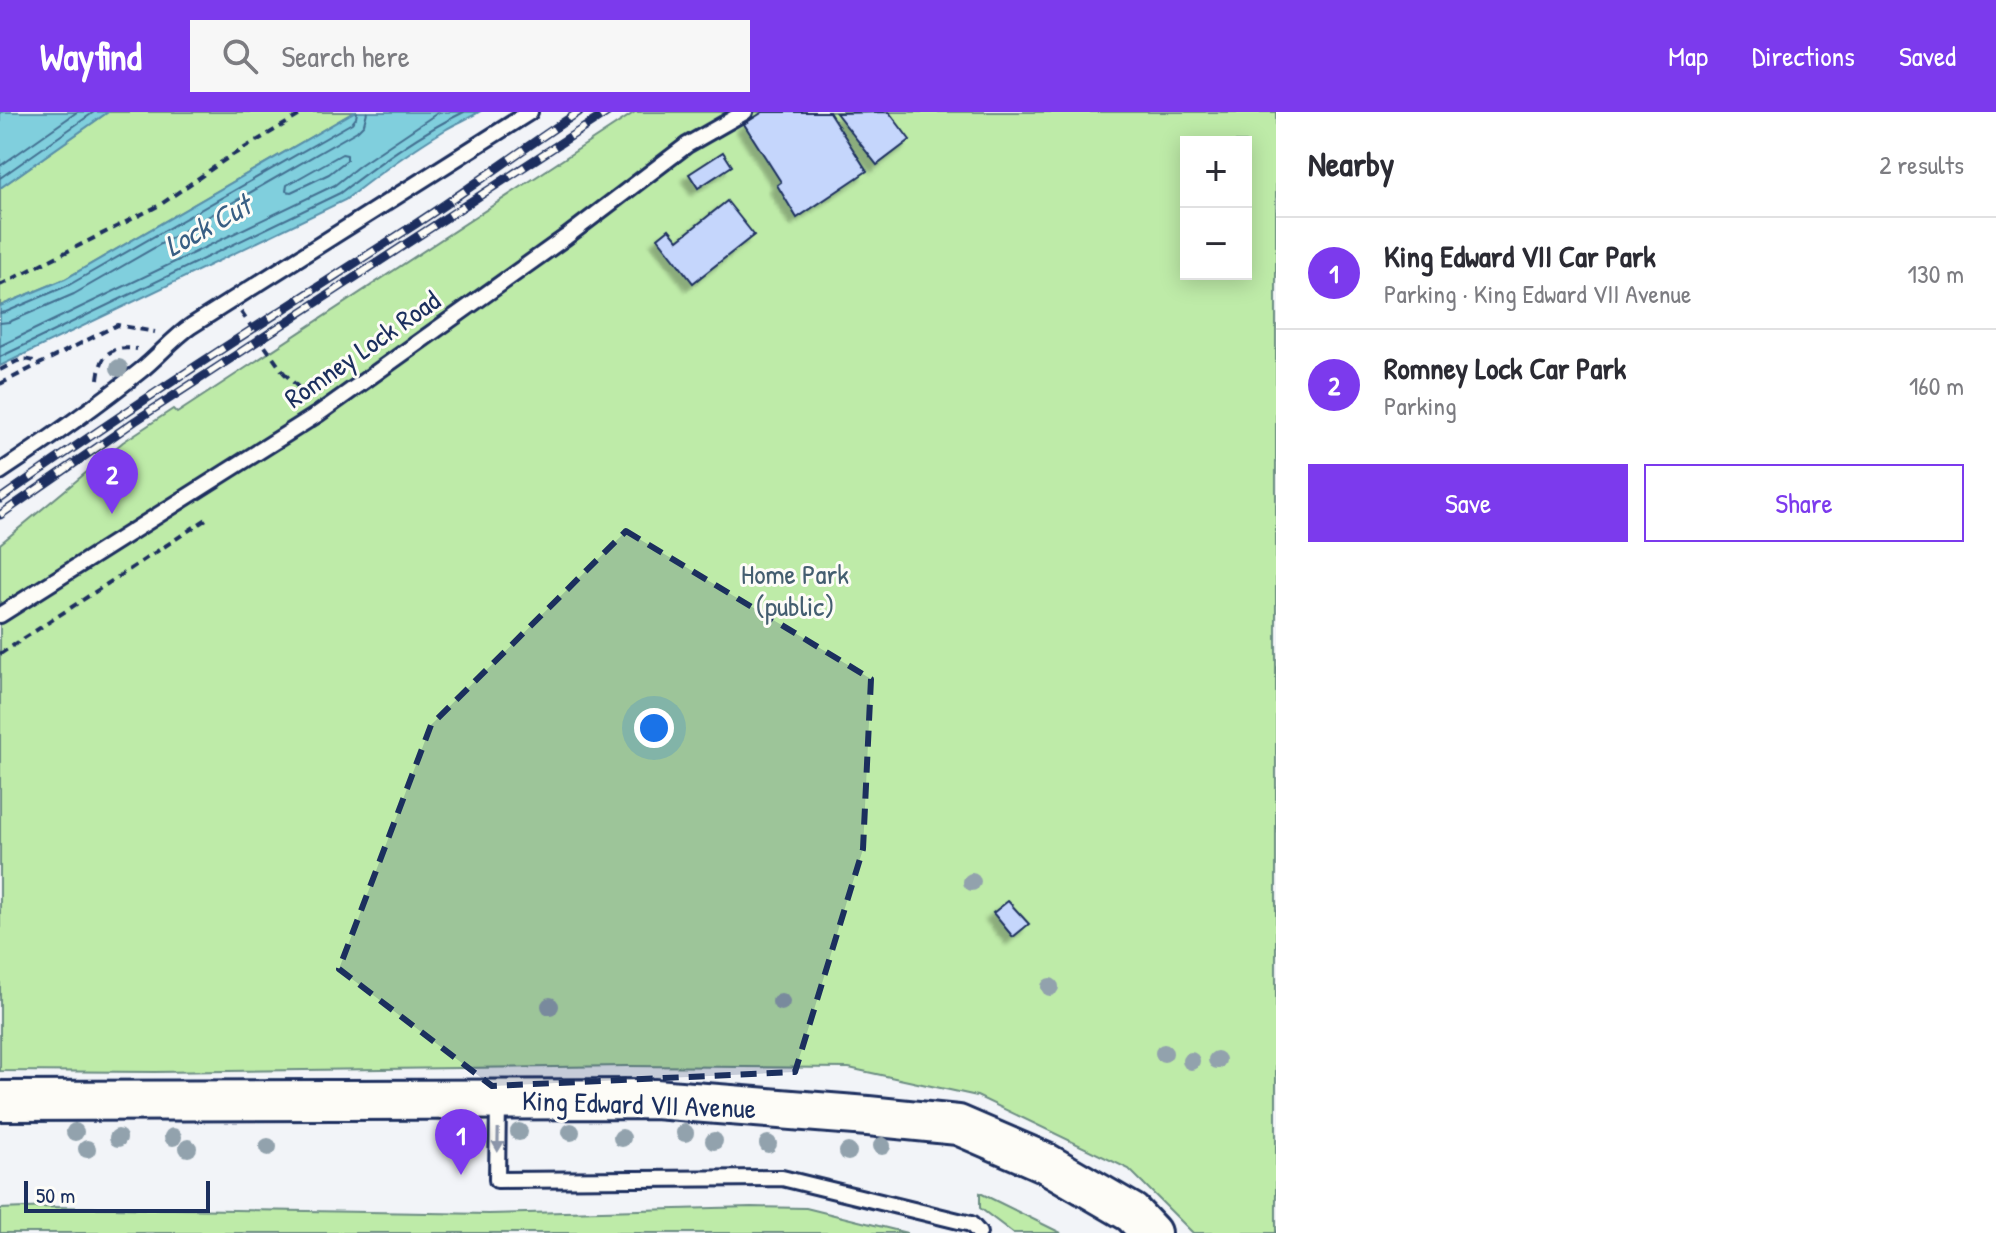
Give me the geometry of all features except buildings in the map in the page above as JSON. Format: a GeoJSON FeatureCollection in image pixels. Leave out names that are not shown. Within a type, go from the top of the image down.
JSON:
{"type":"FeatureCollection","features":[{"type":"Feature","properties":{"kind":"main road","name":"King Edward VII Avenue"},"geometry":{"type":"LineString","coordinates":[[0,1101],[655,1099],[958,1125],[1046,1163],[1132,1213],[1151,1233]]}},
{"type":"Feature","properties":{"kind":"lane"},"geometry":{"type":"LineString","coordinates":[[0,472],[80,418],[144,368],[178,336],[530,112]]}},
{"type":"Feature","properties":{"kind":"lane","name":"Romney Lock Road"},"geometry":{"type":"LineString","coordinates":[[0,615],[318,414],[566,237],[687,145],[745,112]]}},
{"type":"Feature","properties":{"kind":"lane"},"geometry":{"type":"LineString","coordinates":[[498,1100],[497,1180],[782,1178],[971,1224],[979,1233]]}},
{"type":"Feature","properties":{"kind":"path"},"geometry":{"type":"LineString","coordinates":[[0,285],[160,205],[226,159],[305,112]]}},
{"type":"Feature","properties":{"kind":"path"},"geometry":{"type":"LineString","coordinates":[[241,312],[283,372],[311,400]]}},
{"type":"Feature","properties":{"kind":"path"},"geometry":{"type":"LineString","coordinates":[[0,384],[117,325],[178,336]]}},
{"type":"Feature","properties":{"kind":"path"},"geometry":{"type":"LineString","coordinates":[[0,370],[23,358],[41,364]]}},
{"type":"Feature","properties":{"kind":"path"},"geometry":{"type":"LineString","coordinates":[[0,654],[208,518]]}},
{"type":"Feature","properties":{"kind":"highlighted area"},"geometry":{"type":"Polygon","coordinates":[[[626,531],[871,679],[863,849],[795,1072],[492,1086],[339,969],[431,725],[626,531]]]}},
{"type":"Feature","properties":{"kind":"green space"},"geometry":{"type":"Polygon","coordinates":[[[108,112],[354,112],[65,279],[0,306],[0,188],[108,112]]]}},
{"type":"Feature","properties":{"kind":"green space","name":"Home Park (public)"},"geometry":{"type":"Polygon","coordinates":[[[635,112],[1276,112],[1276,1233],[1193,1233],[1129,1169],[977,1096],[849,1068],[627,1066],[0,1071],[0,544],[123,442],[173,409],[177,413],[635,112]]]}},
{"type":"Feature","properties":{"kind":"green space"},"geometry":{"type":"Polygon","coordinates":[[[980,1193],[1061,1233],[1013,1233],[980,1208],[980,1193]]]}},
{"type":"Feature","properties":{"kind":"green space"},"geometry":{"type":"Polygon","coordinates":[[[52,1207],[489,1214],[806,1208],[907,1233],[0,1233],[0,1209],[52,1207]]]}},
{"type":"Feature","properties":{"kind":"water"},"geometry":{"type":"Polygon","coordinates":[[[0,112],[108,112],[0,188],[0,112]]]}},
{"type":"Feature","properties":{"kind":"water","name":"Lock Cut"},"geometry":{"type":"Polygon","coordinates":[[[354,112],[479,112],[419,146],[345,200],[0,366],[0,306],[65,279],[354,112]]]}},
{"type":"Feature","properties":{"kind":"railway"},"geometry":{"type":"LineString","coordinates":[[0,499],[579,112]]}},
{"type":"Feature","properties":{"kind":"railway"},"geometry":{"type":"LineString","coordinates":[[0,515],[135,421],[608,112]]}},
{"type":"Feature","properties":{"kind":"place","name":"Romney Lock Car Park"},"geometry":{"type":"Point","coordinates":[112,514]}},
{"type":"Feature","properties":{"kind":"place","name":"King Edward VII Car Park"},"geometry":{"type":"Point","coordinates":[461,1175]}}]}
